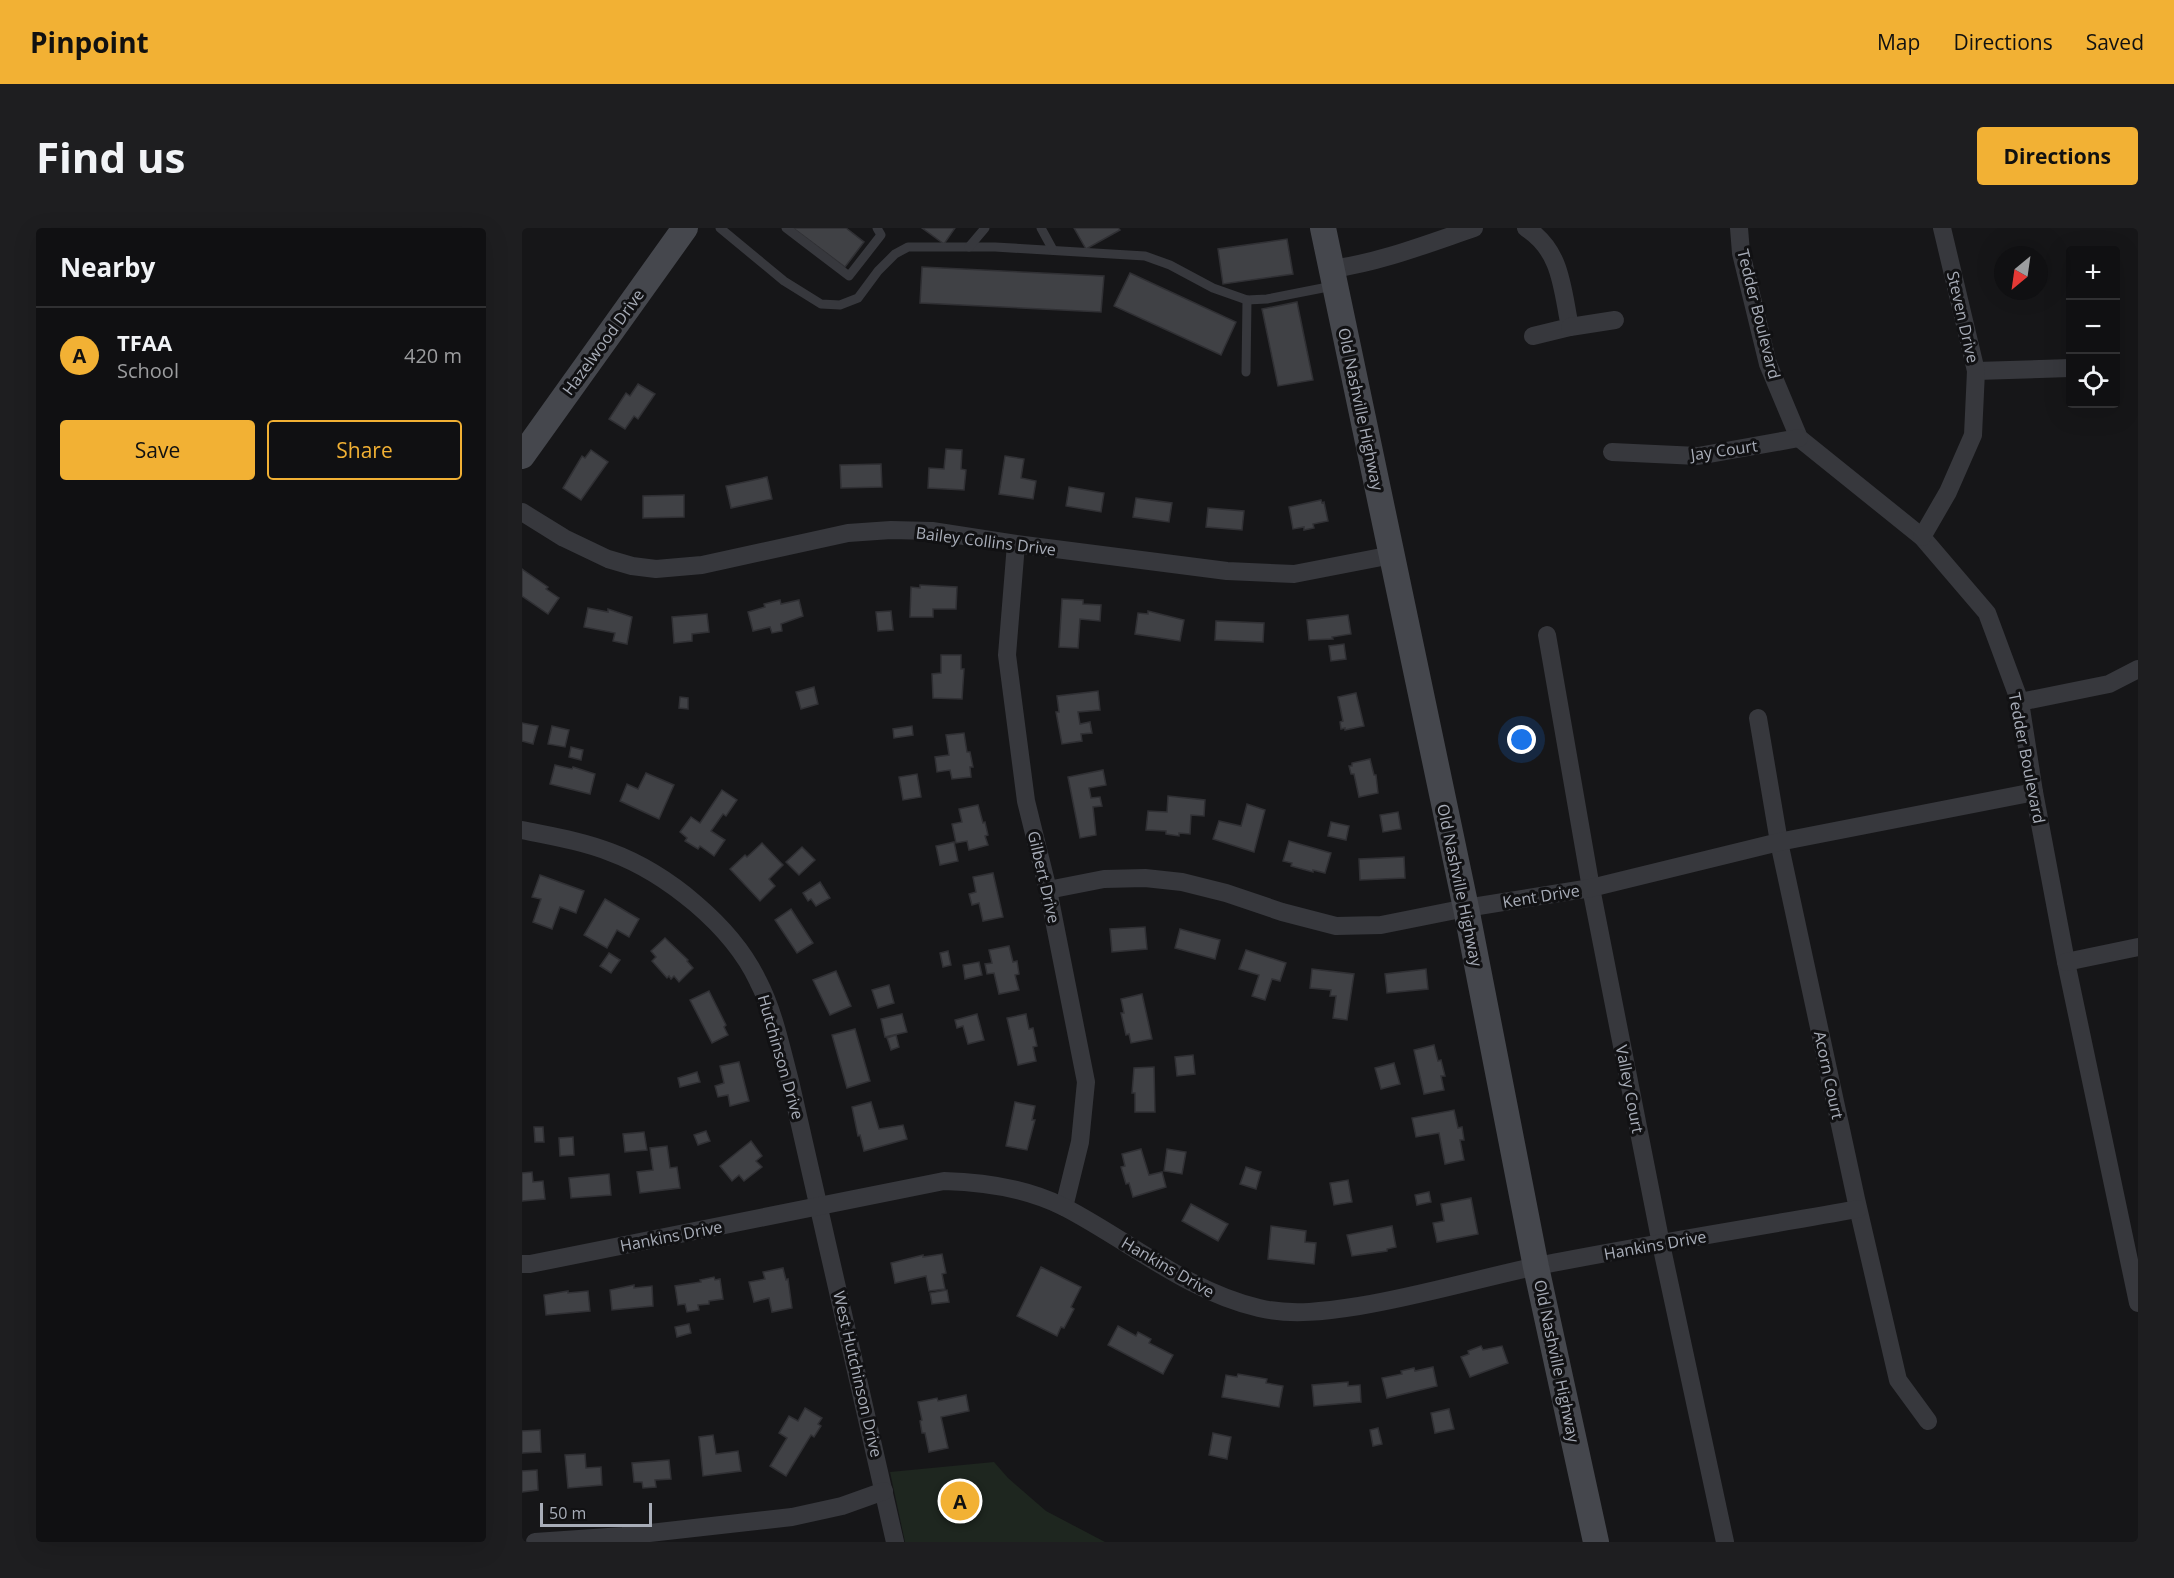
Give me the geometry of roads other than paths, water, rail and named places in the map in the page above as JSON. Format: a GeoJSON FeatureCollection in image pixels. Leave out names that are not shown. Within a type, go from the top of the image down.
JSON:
{"type":"FeatureCollection","features":[{"type":"Feature","properties":{"kind":"main road","name":"Old Nashville Highway"},"geometry":{"type":"LineString","coordinates":[[1323,228],[1466,908],[1536,1267],[1596,1542]]}},
{"type":"Feature","properties":{"kind":"main road","name":"Hazelwood Drive"},"geometry":{"type":"LineString","coordinates":[[522,456],[676,231]]}},
{"type":"Feature","properties":{"kind":"street"},"geometry":{"type":"LineString","coordinates":[[1334,277],[1355,266],[1474,228]]}},
{"type":"Feature","properties":{"kind":"street"},"geometry":{"type":"LineString","coordinates":[[1526,228],[1547,245],[1555,259],[1570,327]]}},
{"type":"Feature","properties":{"kind":"street","name":"Tedder Boulevard"},"geometry":{"type":"LineString","coordinates":[[1739,228],[1741,253],[1768,364],[1799,438],[1922,537],[1987,613],[2020,702],[2034,792],[2066,962],[2138,1303]]}},
{"type":"Feature","properties":{"kind":"street","name":"Steven Drive"},"geometry":{"type":"LineString","coordinates":[[1922,537],[1948,492],[1973,435],[1976,371],[1942,228]]}},
{"type":"Feature","properties":{"kind":"street"},"geometry":{"type":"LineString","coordinates":[[1533,336],[1615,320]]}},
{"type":"Feature","properties":{"kind":"street"},"geometry":{"type":"LineString","coordinates":[[1976,371],[2066,368]]}},
{"type":"Feature","properties":{"kind":"street","name":"Jay Court"},"geometry":{"type":"LineString","coordinates":[[1612,452],[1698,456],[1799,438]]}},
{"type":"Feature","properties":{"kind":"street","name":"Bailey Collins Drive"},"geometry":{"type":"LineString","coordinates":[[522,512],[564,538],[608,559],[632,566],[656,569],[702,565],[848,533],[891,530],[932,531],[1227,571],[1294,574],[1392,555]]}},
{"type":"Feature","properties":{"kind":"street","name":"Gilbert Drive"},"geometry":{"type":"LineString","coordinates":[[1016,544],[1007,655],[1026,801],[1048,890],[1086,1082],[1080,1142],[1064,1207]]}},
{"type":"Feature","properties":{"kind":"street","name":"Valley Court"},"geometry":{"type":"LineString","coordinates":[[1547,635],[1591,888],[1661,1244],[1725,1542]]}},
{"type":"Feature","properties":{"kind":"street"},"geometry":{"type":"LineString","coordinates":[[2020,702],[2109,684],[2138,669]]}},
{"type":"Feature","properties":{"kind":"street","name":"Acorn Court"},"geometry":{"type":"LineString","coordinates":[[1758,718],[1779,842],[1858,1209],[1898,1380],[1928,1421]]}},
{"type":"Feature","properties":{"kind":"street","name":"Kent Drive"},"geometry":{"type":"LineString","coordinates":[[1048,890],[1104,879],[1145,878],[1182,882],[1226,893],[1282,912],[1336,926],[1381,926],[1466,908],[1591,888],[1779,842],[2034,792]]}},
{"type":"Feature","properties":{"kind":"street","name":"Hutchinson Drive"},"geometry":{"type":"LineString","coordinates":[[522,830],[611,852],[652,872],[690,899],[717,924],[739,950],[758,980],[771,1011],[790,1081],[819,1207]]}},
{"type":"Feature","properties":{"kind":"street"},"geometry":{"type":"LineString","coordinates":[[2066,962],[2138,947]]}},
{"type":"Feature","properties":{"kind":"street","name":"Hankins Drive"},"geometry":{"type":"LineString","coordinates":[[522,1264],[944,1181],[980,1182],[1027,1192],[1064,1207],[1220,1297],[1261,1309],[1298,1312],[1345,1308],[1404,1298],[1536,1267],[1858,1209]]}},
{"type":"Feature","properties":{"kind":"street","name":"West Hutchinson Drive"},"geometry":{"type":"LineString","coordinates":[[819,1207],[895,1542]]}},
{"type":"Feature","properties":{"kind":"street"},"geometry":{"type":"LineString","coordinates":[[535,1542],[623,1536],[792,1517],[842,1506],[884,1491]]}},
{"type":"Feature","properties":{"kind":"lane"},"geometry":{"type":"LineString","coordinates":[[720,228],[784,281],[821,304],[840,305],[858,298],[878,271],[895,254],[908,247],[1053,250],[1145,256],[1170,265],[1213,288],[1247,300],[1267,299],[1334,277]]}},
{"type":"Feature","properties":{"kind":"lane"},"geometry":{"type":"LineString","coordinates":[[786,228],[849,276],[881,235],[877,228]]}},
{"type":"Feature","properties":{"kind":"lane"},"geometry":{"type":"LineString","coordinates":[[969,247],[985,228]]}},
{"type":"Feature","properties":{"kind":"lane"},"geometry":{"type":"LineString","coordinates":[[1041,228],[1053,250]]}},
{"type":"Feature","properties":{"kind":"lane"},"geometry":{"type":"LineString","coordinates":[[1246,372],[1247,300]]}},
{"type":"Feature","properties":{"kind":"place","name":"TFAA"},"geometry":{"type":"Point","coordinates":[960,1501]}}]}
